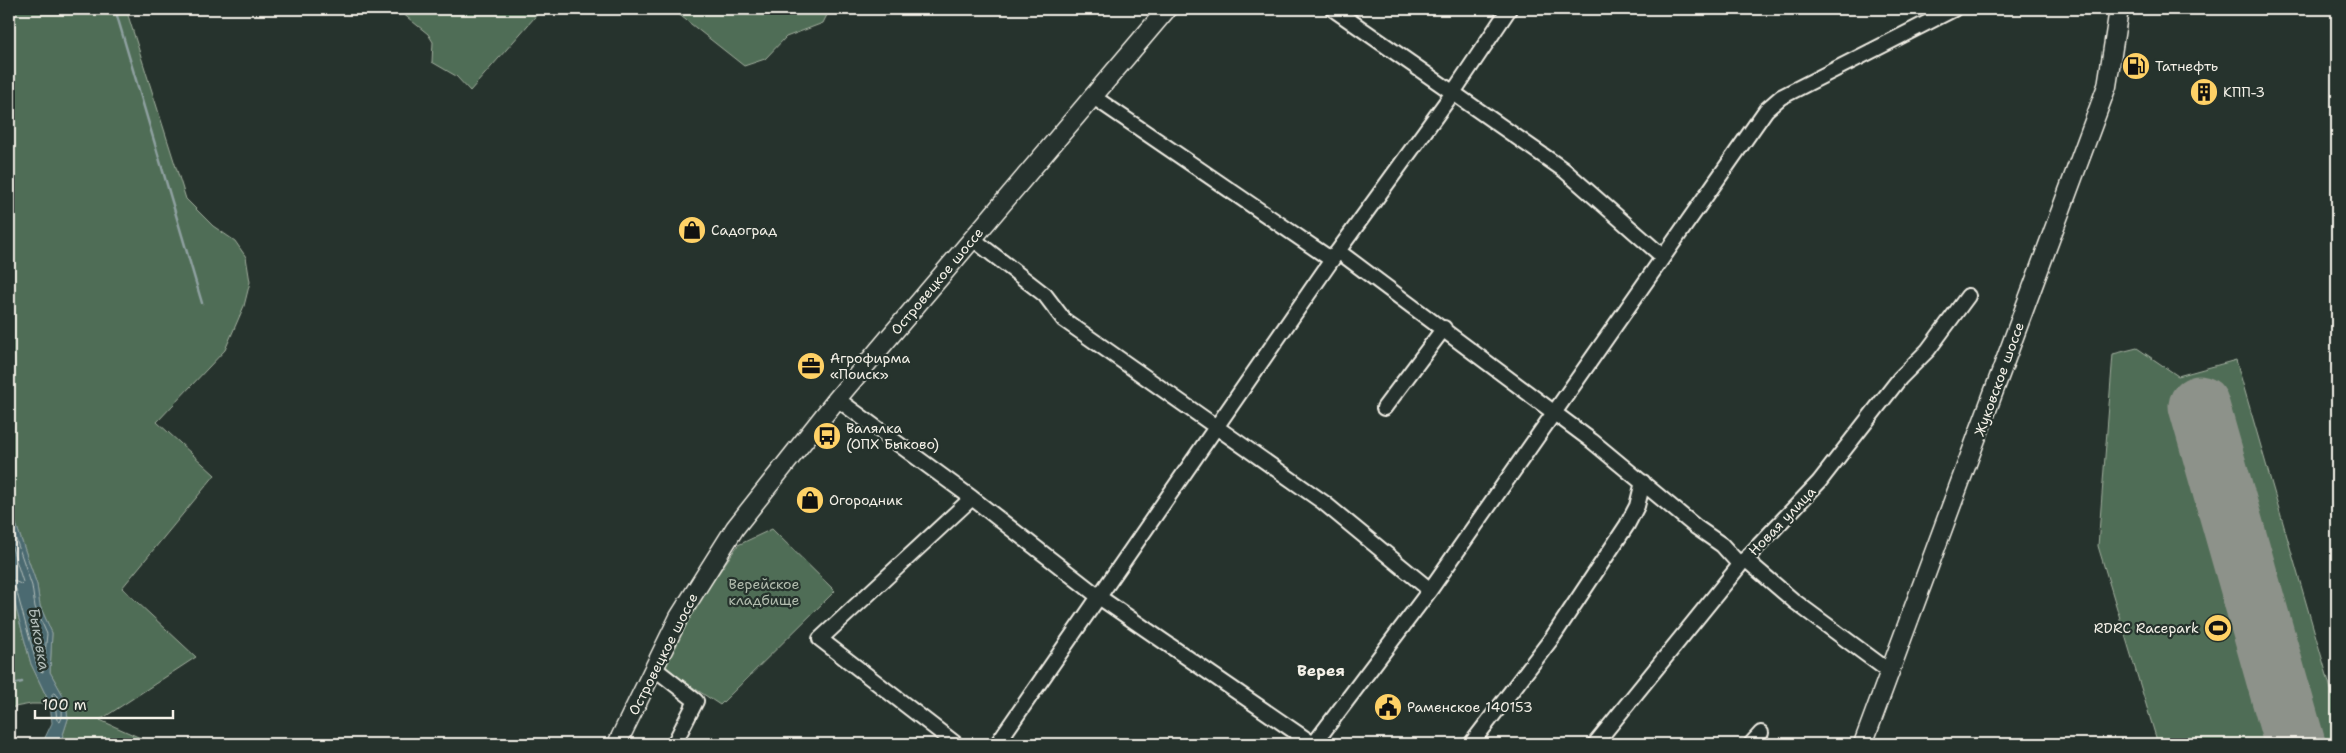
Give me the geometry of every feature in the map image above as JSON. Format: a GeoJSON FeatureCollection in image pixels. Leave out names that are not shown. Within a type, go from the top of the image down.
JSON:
{"type":"FeatureCollection","features":[{"type":"Feature","properties":{"kind":"main road","name":"Островецкое шоссе"},"geometry":{"type":"LineString","coordinates":[[617,744],[679,617],[735,528],[838,399],[1167,9]]}},
{"type":"Feature","properties":{"kind":"main road","name":"Жуковское шоссе"},"geometry":{"type":"LineString","coordinates":[[1863,744],[2107,86],[2119,9]]}},
{"type":"Feature","properties":{"kind":"street"},"geometry":{"type":"LineString","coordinates":[[997,744],[1335,256],[1452,94],[1508,9]]}},
{"type":"Feature","properties":{"kind":"street"},"geometry":{"type":"LineString","coordinates":[[838,399],[972,498],[1099,597],[1314,744],[1430,590],[1766,110],[1781,97],[1954,9]]}},
{"type":"Feature","properties":{"kind":"street"},"geometry":{"type":"LineString","coordinates":[[1341,11],[1452,94],[1564,170],[1662,256]]}},
{"type":"Feature","properties":{"kind":"street"},"geometry":{"type":"LineString","coordinates":[[1092,96],[1335,256],[1357,267],[1444,328],[1643,482],[1696,527],[1890,672]]}},
{"type":"Feature","properties":{"kind":"street"},"geometry":{"type":"LineString","coordinates":[[973,239],[1045,294],[1064,320],[1217,425],[1323,502],[1430,590]]}},
{"type":"Feature","properties":{"kind":"street","name":"Новая улица"},"geometry":{"type":"LineString","coordinates":[[1595,744],[1743,562],[1819,482],[1900,378],[1928,350],[1968,296]]}},
{"type":"Feature","properties":{"kind":"street"},"geometry":{"type":"LineString","coordinates":[[1384,408],[1444,328]]}},
{"type":"Feature","properties":{"kind":"street"},"geometry":{"type":"LineString","coordinates":[[1471,744],[1552,638],[1627,525],[1637,506],[1643,482]]}},
{"type":"Feature","properties":{"kind":"street"},"geometry":{"type":"LineString","coordinates":[[956,744],[820,639],[972,498]]}},
{"type":"Feature","properties":{"kind":"street"},"geometry":{"type":"LineString","coordinates":[[654,668],[696,701],[674,744]]}},
{"type":"Feature","properties":{"kind":"street"},"geometry":{"type":"LineString","coordinates":[[1751,744],[1761,733]]}},
{"type":"Feature","properties":{"kind":"green space"},"geometry":{"type":"Polygon","coordinates":[[[9,9],[126,9],[186,199],[213,226],[235,241],[246,257],[250,282],[244,306],[225,350],[157,422],[215,475],[122,588],[196,657],[100,720],[154,744],[60,744],[68,719],[65,699],[50,672],[52,633],[40,606],[37,585],[9,504],[9,9]]]}},
{"type":"Feature","properties":{"kind":"green space"},"geometry":{"type":"Polygon","coordinates":[[[397,9],[542,9],[470,91],[456,76],[432,62],[433,42],[428,34],[397,9]]]}},
{"type":"Feature","properties":{"kind":"green space"},"geometry":{"type":"Polygon","coordinates":[[[672,9],[830,9],[823,23],[786,37],[765,59],[744,66],[672,9]]]}},
{"type":"Feature","properties":{"kind":"green space","name":"RDRC Racepark"},"geometry":{"type":"Polygon","coordinates":[[[2137,348],[2178,376],[2236,360],[2337,710],[2337,744],[2158,744],[2098,546],[2113,354],[2137,348]]]}},
{"type":"Feature","properties":{"kind":"green space","name":"Верейское кладбище"},"geometry":{"type":"Polygon","coordinates":[[[772,529],[835,591],[720,705],[662,667],[696,606],[738,545],[772,529]]]}},
{"type":"Feature","properties":{"kind":"green space"},"geometry":{"type":"Polygon","coordinates":[[[9,582],[31,664],[50,704],[31,704],[9,708],[9,582]]]}},
{"type":"Feature","properties":{"kind":"water","name":"Быковка"},"geometry":{"type":"Polygon","coordinates":[[[9,504],[37,585],[40,606],[52,633],[50,672],[65,699],[68,719],[60,744],[42,744],[52,723],[50,704],[31,664],[9,582],[9,504]]]}},
{"type":"Feature","properties":{"kind":"waterway"},"geometry":{"type":"LineString","coordinates":[[115,9],[202,303]]}},
{"type":"Feature","properties":{"kind":"waterway"},"geometry":{"type":"LineString","coordinates":[[9,685],[22,682]]}},
{"type":"Feature","properties":{"kind":"runway"},"geometry":{"type":"LineString","coordinates":[[2199,406],[2295,744]]}},
{"type":"Feature","properties":{"kind":"place","name":"Татнефть"},"geometry":{"type":"Point","coordinates":[2136,66]}},
{"type":"Feature","properties":{"kind":"place","name":"КПП-3"},"geometry":{"type":"Point","coordinates":[2204,92]}},
{"type":"Feature","properties":{"kind":"place","name":"Садоград"},"geometry":{"type":"Point","coordinates":[692,230]}},
{"type":"Feature","properties":{"kind":"place","name":"Агрофирма «Поиск»"},"geometry":{"type":"Point","coordinates":[811,366]}},
{"type":"Feature","properties":{"kind":"place","name":"Валялка (ОПХ Быково)"},"geometry":{"type":"Point","coordinates":[827,436]}},
{"type":"Feature","properties":{"kind":"place","name":"Огородник"},"geometry":{"type":"Point","coordinates":[810,500]}},
{"type":"Feature","properties":{"kind":"place","name":"RDRC Racepark"},"geometry":{"type":"Point","coordinates":[2218,628]}},
{"type":"Feature","properties":{"kind":"place","name":"Раменское 140153"},"geometry":{"type":"Point","coordinates":[1388,707]}},
{"type":"Feature","properties":{"kind":"district","name":"Верея"},"geometry":{"type":"Point","coordinates":[1321,670]}}]}
